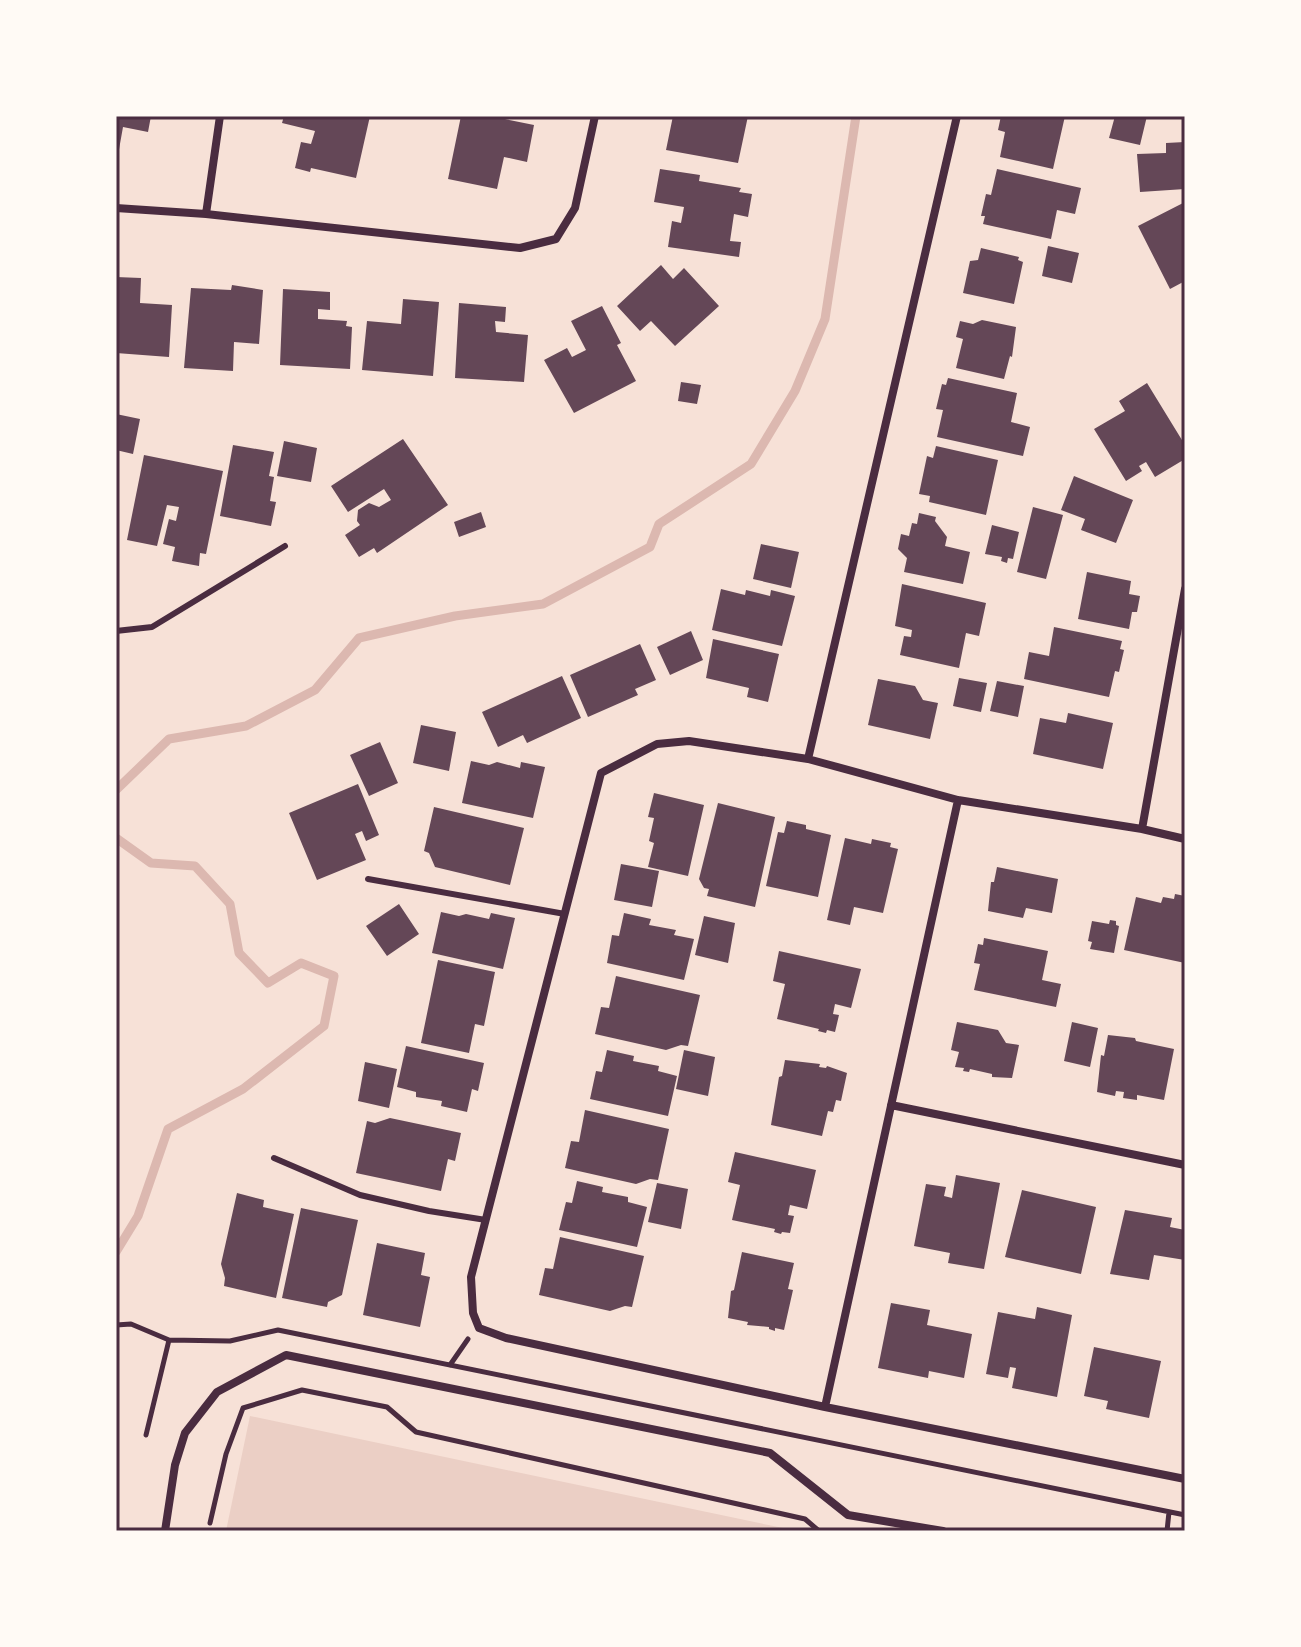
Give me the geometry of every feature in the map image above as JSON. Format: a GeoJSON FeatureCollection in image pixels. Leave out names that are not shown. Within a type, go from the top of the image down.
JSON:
{"type":"FeatureCollection","features":[{"type":"Feature","properties":{"kind":"street"},"geometry":{"type":"LineString","coordinates":[[206,214],[220,116]]}},
{"type":"Feature","properties":{"kind":"street"},"geometry":{"type":"LineString","coordinates":[[116,208],[206,214],[520,248],[556,239],[575,208],[595,116]]}},
{"type":"Feature","properties":{"kind":"street"},"geometry":{"type":"LineString","coordinates":[[808,759],[957,116]]}},
{"type":"Feature","properties":{"kind":"street"},"geometry":{"type":"LineString","coordinates":[[1142,829],[1185,589]]}},
{"type":"Feature","properties":{"kind":"street"},"geometry":{"type":"LineString","coordinates":[[1185,839],[1142,829],[958,800],[808,759],[689,741],[657,744],[601,773],[471,1277],[473,1313],[479,1328],[506,1338],[825,1407],[1185,1479]]}},
{"type":"Feature","properties":{"kind":"street"},"geometry":{"type":"LineString","coordinates":[[825,1407],[958,800]]}},
{"type":"Feature","properties":{"kind":"street"},"geometry":{"type":"LineString","coordinates":[[891,1105],[1185,1165]]}},
{"type":"Feature","properties":{"kind":"street"},"geometry":{"type":"LineString","coordinates":[[165,1531],[175,1465],[185,1433],[217,1392],[286,1355],[770,1453],[848,1515],[943,1531]]}},
{"type":"Feature","properties":{"kind":"lane"},"geometry":{"type":"LineString","coordinates":[[116,631],[152,627],[285,546]]}},
{"type":"Feature","properties":{"kind":"lane"},"geometry":{"type":"LineString","coordinates":[[368,879],[565,914]]}},
{"type":"Feature","properties":{"kind":"lane"},"geometry":{"type":"LineString","coordinates":[[274,1158],[360,1195],[486,1220]]}},
{"type":"Feature","properties":{"kind":"path"},"geometry":{"type":"LineString","coordinates":[[116,1325],[131,1324],[169,1340],[230,1341],[278,1330],[1185,1515]]}},
{"type":"Feature","properties":{"kind":"path"},"geometry":{"type":"LineString","coordinates":[[450,1365],[478,1325]]}},
{"type":"Feature","properties":{"kind":"path"},"geometry":{"type":"LineString","coordinates":[[146,1435],[169,1340]]}},
{"type":"Feature","properties":{"kind":"path"},"geometry":{"type":"LineString","coordinates":[[210,1523],[226,1454],[243,1408],[302,1390],[387,1407],[416,1432],[805,1519],[819,1531]]}},
{"type":"Feature","properties":{"kind":"path"},"geometry":{"type":"LineString","coordinates":[[1167,1531],[1169,1512]]}},
{"type":"Feature","properties":{"kind":"shaded area"},"geometry":{"type":"Polygon","coordinates":[[[250,1416],[797,1531],[226,1531],[250,1416]]]}},
{"type":"Feature","properties":{"kind":"building"},"geometry":{"type":"Polygon","coordinates":[[[116,116],[151,116],[148,132],[123,127],[118,155],[116,116]]]}},
{"type":"Feature","properties":{"kind":"building"},"geometry":{"type":"Polygon","coordinates":[[[284,116],[370,116],[356,178],[311,168],[310,172],[295,168],[301,142],[311,144],[315,131],[282,123],[284,116]]]}},
{"type":"Feature","properties":{"kind":"building"},"geometry":{"type":"Polygon","coordinates":[[[461,116],[490,116],[534,125],[527,162],[504,157],[497,189],[448,179],[461,116]]]}},
{"type":"Feature","properties":{"kind":"building"},"geometry":{"type":"Polygon","coordinates":[[[673,116],[748,116],[738,163],[666,150],[673,116]]]}},
{"type":"Feature","properties":{"kind":"building"},"geometry":{"type":"Polygon","coordinates":[[[1001,116],[1065,116],[1053,169],[1000,157],[1005,132],[998,130],[1001,116]]]}},
{"type":"Feature","properties":{"kind":"building"},"geometry":{"type":"Polygon","coordinates":[[[1115,116],[1147,116],[1140,145],[1109,138],[1115,116]]]}},
{"type":"Feature","properties":{"kind":"building"},"geometry":{"type":"Polygon","coordinates":[[[1185,142],[1185,189],[1140,192],[1137,154],[1166,153],[1166,143],[1185,142]]]}},
{"type":"Feature","properties":{"kind":"building"},"geometry":{"type":"Polygon","coordinates":[[[660,169],[700,175],[699,181],[741,188],[739,192],[752,194],[748,217],[734,214],[730,241],[741,242],[739,257],[668,247],[672,221],[681,223],[684,207],[654,202],[660,169]]]}},
{"type":"Feature","properties":{"kind":"building"},"geometry":{"type":"Polygon","coordinates":[[[997,169],[1081,188],[1075,214],[1057,210],[1051,239],[983,224],[985,216],[981,216],[986,194],[991,195],[997,169]]]}},
{"type":"Feature","properties":{"kind":"building"},"geometry":{"type":"Polygon","coordinates":[[[1185,202],[1185,281],[1170,289],[1138,226],[1185,202]]]}},
{"type":"Feature","properties":{"kind":"building"},"geometry":{"type":"Polygon","coordinates":[[[1048,246],[1079,253],[1072,283],[1042,276],[1048,246]]]}},
{"type":"Feature","properties":{"kind":"building"},"geometry":{"type":"Polygon","coordinates":[[[981,248],[1019,257],[1018,260],[1023,262],[1014,304],[963,293],[970,261],[978,260],[981,248]]]}},
{"type":"Feature","properties":{"kind":"building"},"geometry":{"type":"Polygon","coordinates":[[[661,265],[673,279],[684,268],[719,306],[675,346],[651,321],[640,331],[617,306],[661,265]]]}},
{"type":"Feature","properties":{"kind":"building"},"geometry":{"type":"Polygon","coordinates":[[[116,277],[141,278],[140,303],[172,305],[169,357],[116,353],[116,277]]]}},
{"type":"Feature","properties":{"kind":"building"},"geometry":{"type":"Polygon","coordinates":[[[232,285],[263,290],[259,344],[234,342],[233,371],[184,368],[191,288],[231,290],[232,285]]]}},
{"type":"Feature","properties":{"kind":"building"},"geometry":{"type":"Polygon","coordinates":[[[283,289],[330,292],[330,310],[318,309],[318,319],[347,321],[346,326],[352,327],[350,369],[280,365],[283,289]]]}},
{"type":"Feature","properties":{"kind":"building"},"geometry":{"type":"Polygon","coordinates":[[[403,299],[439,302],[433,376],[362,370],[367,321],[401,324],[403,299]]]}},
{"type":"Feature","properties":{"kind":"building"},"geometry":{"type":"Polygon","coordinates":[[[459,303],[506,307],[505,322],[495,321],[496,332],[528,335],[524,382],[455,378],[459,303]]]}},
{"type":"Feature","properties":{"kind":"building"},"geometry":{"type":"Polygon","coordinates":[[[602,306],[621,343],[617,345],[636,381],[574,413],[544,360],[567,348],[572,357],[586,350],[571,321],[602,306]]]}},
{"type":"Feature","properties":{"kind":"building"},"geometry":{"type":"Polygon","coordinates":[[[982,320],[1016,327],[1012,357],[1004,379],[956,368],[963,339],[956,337],[960,321],[973,324],[982,320]]]}},
{"type":"Feature","properties":{"kind":"building"},"geometry":{"type":"Polygon","coordinates":[[[948,378],[1017,393],[1011,422],[1030,427],[1023,456],[937,437],[943,410],[936,409],[942,384],[946,385],[948,378]]]}},
{"type":"Feature","properties":{"kind":"building"},"geometry":{"type":"Polygon","coordinates":[[[681,382],[701,385],[697,404],[678,401],[681,382]]]}},
{"type":"Feature","properties":{"kind":"building"},"geometry":{"type":"Polygon","coordinates":[[[1147,383],[1185,445],[1185,459],[1155,477],[1146,462],[1139,466],[1142,471],[1126,481],[1094,429],[1125,411],[1119,401],[1147,383]]]}},
{"type":"Feature","properties":{"kind":"building"},"geometry":{"type":"Polygon","coordinates":[[[116,414],[140,419],[133,454],[116,450],[116,414]]]}},
{"type":"Feature","properties":{"kind":"building"},"geometry":{"type":"Polygon","coordinates":[[[403,439],[448,505],[377,553],[374,548],[359,557],[345,535],[360,525],[357,521],[358,510],[369,503],[379,507],[391,500],[384,489],[348,512],[331,486],[403,439]]]}},
{"type":"Feature","properties":{"kind":"building"},"geometry":{"type":"Polygon","coordinates":[[[284,441],[317,448],[311,482],[277,476],[284,441]]]}},
{"type":"Feature","properties":{"kind":"building"},"geometry":{"type":"Polygon","coordinates":[[[233,445],[274,452],[269,476],[274,477],[270,501],[276,502],[271,526],[220,516],[233,445]]]}},
{"type":"Feature","properties":{"kind":"building"},"geometry":{"type":"Polygon","coordinates":[[[936,446],[998,460],[986,515],[929,502],[930,496],[919,494],[927,456],[933,458],[936,446]]]}},
{"type":"Feature","properties":{"kind":"building"},"geometry":{"type":"Polygon","coordinates":[[[144,455],[223,471],[206,554],[200,553],[199,566],[172,561],[175,547],[163,544],[169,519],[176,521],[179,507],[167,505],[157,546],[127,540],[144,455]]]}},
{"type":"Feature","properties":{"kind":"building"},"geometry":{"type":"Polygon","coordinates":[[[1074,476],[1133,500],[1116,543],[1081,530],[1085,519],[1061,510],[1074,476]]]}},
{"type":"Feature","properties":{"kind":"building"},"geometry":{"type":"Polygon","coordinates":[[[1033,507],[1063,515],[1046,579],[1017,572],[1033,507]]]}},
{"type":"Feature","properties":{"kind":"building"},"geometry":{"type":"Polygon","coordinates":[[[481,512],[486,527],[459,537],[454,522],[481,512]]]}},
{"type":"Feature","properties":{"kind":"building"},"geometry":{"type":"Polygon","coordinates":[[[919,513],[936,517],[935,521],[947,537],[945,546],[970,552],[963,584],[904,572],[907,558],[898,549],[901,534],[909,536],[912,523],[917,524],[919,513]]]}},
{"type":"Feature","properties":{"kind":"building"},"geometry":{"type":"Polygon","coordinates":[[[992,525],[1019,532],[1013,559],[1008,558],[1007,563],[1001,561],[1002,557],[985,554],[992,525]]]}},
{"type":"Feature","properties":{"kind":"building"},"geometry":{"type":"Polygon","coordinates":[[[761,544],[799,552],[791,588],[753,579],[761,544]]]}},
{"type":"Feature","properties":{"kind":"building"},"geometry":{"type":"Polygon","coordinates":[[[1087,572],[1131,581],[1129,594],[1140,596],[1137,612],[1132,612],[1129,629],[1078,619],[1087,572]]]}},
{"type":"Feature","properties":{"kind":"building"},"geometry":{"type":"Polygon","coordinates":[[[902,584],[986,603],[979,636],[966,633],[959,668],[900,655],[904,636],[911,637],[912,630],[895,626],[902,584]]]}},
{"type":"Feature","properties":{"kind":"building"},"geometry":{"type":"Polygon","coordinates":[[[721,589],[745,595],[746,590],[770,596],[771,590],[795,596],[782,646],[712,630],[721,589]]]}},
{"type":"Feature","properties":{"kind":"building"},"geometry":{"type":"Polygon","coordinates":[[[1054,627],[1122,641],[1120,649],[1124,650],[1119,672],[1115,671],[1109,697],[1024,679],[1029,652],[1049,656],[1054,627]]]}},
{"type":"Feature","properties":{"kind":"building"},"geometry":{"type":"Polygon","coordinates":[[[691,631],[703,660],[670,675],[657,647],[691,631]]]}},
{"type":"Feature","properties":{"kind":"building"},"geometry":{"type":"Polygon","coordinates":[[[713,639],[779,654],[768,702],[747,697],[749,688],[706,678],[713,639]]]}},
{"type":"Feature","properties":{"kind":"building"},"geometry":{"type":"Polygon","coordinates":[[[640,644],[656,680],[635,689],[638,695],[588,717],[570,675],[640,644]]]}},
{"type":"Feature","properties":{"kind":"building"},"geometry":{"type":"Polygon","coordinates":[[[562,676],[581,718],[527,743],[523,735],[498,747],[482,712],[562,676]]]}},
{"type":"Feature","properties":{"kind":"building"},"geometry":{"type":"Polygon","coordinates":[[[959,678],[987,683],[981,712],[953,706],[959,678]]]}},
{"type":"Feature","properties":{"kind":"building"},"geometry":{"type":"Polygon","coordinates":[[[878,679],[915,686],[923,700],[938,703],[930,739],[868,725],[878,679]]]}},
{"type":"Feature","properties":{"kind":"building"},"geometry":{"type":"Polygon","coordinates":[[[997,681],[1024,686],[1018,717],[990,711],[997,681]]]}},
{"type":"Feature","properties":{"kind":"building"},"geometry":{"type":"Polygon","coordinates":[[[1068,713],[1113,723],[1103,769],[1033,754],[1040,718],[1066,723],[1068,713]]]}},
{"type":"Feature","properties":{"kind":"building"},"geometry":{"type":"Polygon","coordinates":[[[421,725],[456,732],[449,771],[413,763],[421,725]]]}},
{"type":"Feature","properties":{"kind":"building"},"geometry":{"type":"Polygon","coordinates":[[[380,742],[398,783],[369,796],[350,755],[380,742]]]}},
{"type":"Feature","properties":{"kind":"building"},"geometry":{"type":"Polygon","coordinates":[[[471,761],[489,765],[497,762],[520,768],[521,762],[545,767],[533,818],[462,803],[471,761]]]}},
{"type":"Feature","properties":{"kind":"building"},"geometry":{"type":"Polygon","coordinates":[[[358,784],[379,835],[366,841],[362,831],[355,834],[366,860],[317,880],[289,813],[358,784]]]}},
{"type":"Feature","properties":{"kind":"building"},"geometry":{"type":"Polygon","coordinates":[[[654,793],[704,805],[688,876],[648,867],[654,843],[649,841],[654,818],[648,817],[654,793]]]}},
{"type":"Feature","properties":{"kind":"building"},"geometry":{"type":"Polygon","coordinates":[[[718,803],[775,817],[755,907],[707,896],[709,889],[704,888],[699,879],[718,803]]]}},
{"type":"Feature","properties":{"kind":"building"},"geometry":{"type":"Polygon","coordinates":[[[434,807],[524,828],[510,885],[435,867],[429,853],[424,851],[434,807]]]}},
{"type":"Feature","properties":{"kind":"building"},"geometry":{"type":"Polygon","coordinates":[[[787,821],[831,835],[818,897],[766,886],[778,832],[784,833],[787,821]]]}},
{"type":"Feature","properties":{"kind":"building"},"geometry":{"type":"Polygon","coordinates":[[[845,838],[871,844],[872,839],[891,843],[890,847],[898,849],[883,913],[854,907],[850,925],[827,920],[845,838]]]}},
{"type":"Feature","properties":{"kind":"building"},"geometry":{"type":"Polygon","coordinates":[[[621,864],[659,871],[652,907],[614,900],[621,864]]]}},
{"type":"Feature","properties":{"kind":"building"},"geometry":{"type":"Polygon","coordinates":[[[997,867],[1058,879],[1052,913],[1026,908],[1023,918],[988,911],[991,882],[994,882],[997,867]]]}},
{"type":"Feature","properties":{"kind":"building"},"geometry":{"type":"Polygon","coordinates":[[[1175,894],[1185,896],[1185,963],[1124,950],[1136,897],[1161,903],[1163,897],[1174,899],[1175,894]]]}},
{"type":"Feature","properties":{"kind":"building"},"geometry":{"type":"Polygon","coordinates":[[[399,904],[419,934],[387,956],[366,926],[399,904]]]}},
{"type":"Feature","properties":{"kind":"building"},"geometry":{"type":"Polygon","coordinates":[[[441,912],[489,919],[491,913],[515,918],[503,969],[432,953],[441,912]]]}},
{"type":"Feature","properties":{"kind":"building"},"geometry":{"type":"Polygon","coordinates":[[[624,913],[651,919],[649,925],[676,930],[674,935],[694,939],[684,980],[607,963],[612,935],[619,936],[624,913]]]}},
{"type":"Feature","properties":{"kind":"building"},"geometry":{"type":"Polygon","coordinates":[[[704,916],[735,923],[728,963],[695,955],[704,916]]]}},
{"type":"Feature","properties":{"kind":"building"},"geometry":{"type":"Polygon","coordinates":[[[1110,920],[1116,921],[1119,926],[1114,953],[1090,949],[1092,942],[1088,941],[1092,921],[1109,924],[1110,920]]]}},
{"type":"Feature","properties":{"kind":"building"},"geometry":{"type":"Polygon","coordinates":[[[984,938],[1048,951],[1042,980],[1061,984],[1056,1007],[974,990],[980,964],[974,963],[978,944],[983,945],[984,938]]]}},
{"type":"Feature","properties":{"kind":"building"},"geometry":{"type":"Polygon","coordinates":[[[779,951],[861,969],[851,1008],[835,1004],[833,1014],[839,1015],[835,1032],[827,1030],[826,1033],[777,1019],[785,984],[773,981],[779,951]]]}},
{"type":"Feature","properties":{"kind":"building"},"geometry":{"type":"Polygon","coordinates":[[[438,960],[495,972],[484,1026],[475,1024],[469,1053],[421,1043],[438,960]]]}},
{"type":"Feature","properties":{"kind":"building"},"geometry":{"type":"Polygon","coordinates":[[[616,976],[700,995],[688,1046],[666,1050],[595,1034],[601,1007],[609,1008],[616,976]]]}},
{"type":"Feature","properties":{"kind":"building"},"geometry":{"type":"Polygon","coordinates":[[[957,1022],[998,1030],[1006,1043],[1019,1045],[1012,1078],[992,1077],[992,1074],[970,1069],[969,1072],[963,1071],[964,1068],[955,1067],[959,1052],[951,1050],[957,1022]]]}},
{"type":"Feature","properties":{"kind":"building"},"geometry":{"type":"Polygon","coordinates":[[[1072,1022],[1098,1028],[1090,1067],[1064,1061],[1072,1022]]]}},
{"type":"Feature","properties":{"kind":"building"},"geometry":{"type":"Polygon","coordinates":[[[1108,1035],[1135,1038],[1136,1041],[1174,1049],[1164,1100],[1137,1095],[1137,1100],[1123,1098],[1124,1092],[1116,1091],[1115,1096],[1097,1092],[1101,1055],[1104,1056],[1108,1035]]]}},
{"type":"Feature","properties":{"kind":"building"},"geometry":{"type":"Polygon","coordinates":[[[406,1046],[484,1063],[478,1091],[472,1089],[467,1112],[441,1106],[442,1101],[416,1097],[416,1092],[397,1087],[406,1046]]]}},
{"type":"Feature","properties":{"kind":"building"},"geometry":{"type":"Polygon","coordinates":[[[607,1050],[634,1056],[633,1061],[659,1066],[658,1071],[677,1076],[668,1116],[590,1099],[596,1071],[602,1072],[607,1050]]]}},
{"type":"Feature","properties":{"kind":"building"},"geometry":{"type":"Polygon","coordinates":[[[684,1050],[715,1057],[708,1096],[676,1089],[684,1050]]]}},
{"type":"Feature","properties":{"kind":"building"},"geometry":{"type":"Polygon","coordinates":[[[785,1060],[820,1064],[819,1067],[827,1066],[847,1073],[841,1101],[836,1100],[833,1112],[828,1111],[822,1136],[771,1125],[785,1060]]]}},
{"type":"Feature","properties":{"kind":"building"},"geometry":{"type":"Polygon","coordinates":[[[365,1062],[397,1069],[389,1108],[358,1101],[365,1062]]]}},
{"type":"Feature","properties":{"kind":"building"},"geometry":{"type":"Polygon","coordinates":[[[585,1110],[669,1129],[658,1180],[650,1179],[636,1184],[565,1168],[571,1141],[579,1142],[585,1110]]]}},
{"type":"Feature","properties":{"kind":"building"},"geometry":{"type":"Polygon","coordinates":[[[390,1118],[461,1133],[455,1161],[448,1159],[441,1191],[356,1173],[367,1121],[375,1123],[390,1118]]]}},
{"type":"Feature","properties":{"kind":"building"},"geometry":{"type":"Polygon","coordinates":[[[735,1152],[816,1170],[807,1209],[790,1205],[788,1215],[794,1216],[790,1233],[781,1234],[774,1232],[775,1229],[732,1220],[740,1185],[728,1182],[735,1152]]]}},
{"type":"Feature","properties":{"kind":"building"},"geometry":{"type":"Polygon","coordinates":[[[956,1175],[1000,1183],[984,1269],[948,1263],[950,1253],[914,1246],[926,1184],[946,1187],[944,1196],[952,1198],[956,1175]]]}},
{"type":"Feature","properties":{"kind":"building"},"geometry":{"type":"Polygon","coordinates":[[[577,1181],[603,1187],[602,1192],[628,1197],[628,1202],[647,1207],[637,1247],[559,1230],[566,1202],[572,1203],[577,1181]]]}},
{"type":"Feature","properties":{"kind":"building"},"geometry":{"type":"Polygon","coordinates":[[[657,1183],[688,1189],[681,1229],[648,1222],[657,1183]]]}},
{"type":"Feature","properties":{"kind":"building"},"geometry":{"type":"Polygon","coordinates":[[[1022,1190],[1096,1207],[1081,1274],[1005,1257],[1022,1190]]]}},
{"type":"Feature","properties":{"kind":"building"},"geometry":{"type":"Polygon","coordinates":[[[237,1193],[264,1200],[263,1207],[294,1214],[276,1298],[224,1286],[221,1264],[237,1193]]]}},
{"type":"Feature","properties":{"kind":"building"},"geometry":{"type":"Polygon","coordinates":[[[301,1208],[358,1220],[342,1295],[328,1302],[327,1307],[282,1298],[301,1208]]]}},
{"type":"Feature","properties":{"kind":"building"},"geometry":{"type":"Polygon","coordinates":[[[1125,1210],[1172,1218],[1170,1227],[1185,1230],[1185,1260],[1154,1255],[1149,1280],[1110,1274],[1125,1210]]]}},
{"type":"Feature","properties":{"kind":"building"},"geometry":{"type":"Polygon","coordinates":[[[560,1237],[644,1256],[632,1307],[610,1311],[539,1295],[545,1268],[553,1269],[560,1237]]]}},
{"type":"Feature","properties":{"kind":"building"},"geometry":{"type":"Polygon","coordinates":[[[377,1243],[425,1253],[421,1275],[430,1277],[420,1327],[363,1315],[377,1243]]]}},
{"type":"Feature","properties":{"kind":"building"},"geometry":{"type":"Polygon","coordinates":[[[742,1252],[794,1263],[788,1289],[793,1290],[784,1330],[747,1325],[748,1322],[728,1318],[731,1291],[734,1290],[742,1252]]]}},
{"type":"Feature","properties":{"kind":"building"},"geometry":{"type":"Polygon","coordinates":[[[891,1303],[930,1310],[927,1325],[972,1334],[964,1378],[929,1371],[928,1378],[878,1368],[891,1303]]]}},
{"type":"Feature","properties":{"kind":"building"},"geometry":{"type":"Polygon","coordinates":[[[1037,1307],[1072,1315],[1057,1397],[1012,1388],[1016,1368],[1010,1367],[1008,1378],[986,1374],[998,1312],[1035,1319],[1037,1307]]]}},
{"type":"Feature","properties":{"kind":"building"},"geometry":{"type":"Polygon","coordinates":[[[1094,1347],[1161,1361],[1149,1418],[1106,1409],[1108,1401],[1084,1396],[1094,1347]]]}},
{"type":"Feature","properties":{"kind":"waterway"},"geometry":{"type":"LineString","coordinates":[[116,790],[169,739],[246,726],[315,690],[359,638],[455,616],[543,604],[650,547],[659,524],[751,464],[795,391],[825,319],[856,116]]}},
{"type":"Feature","properties":{"kind":"waterway"},"geometry":{"type":"LineString","coordinates":[[116,838],[151,863],[195,866],[230,904],[239,953],[268,983],[301,963],[334,976],[324,1026],[243,1089],[168,1129],[138,1216],[116,1252]]}}]}
